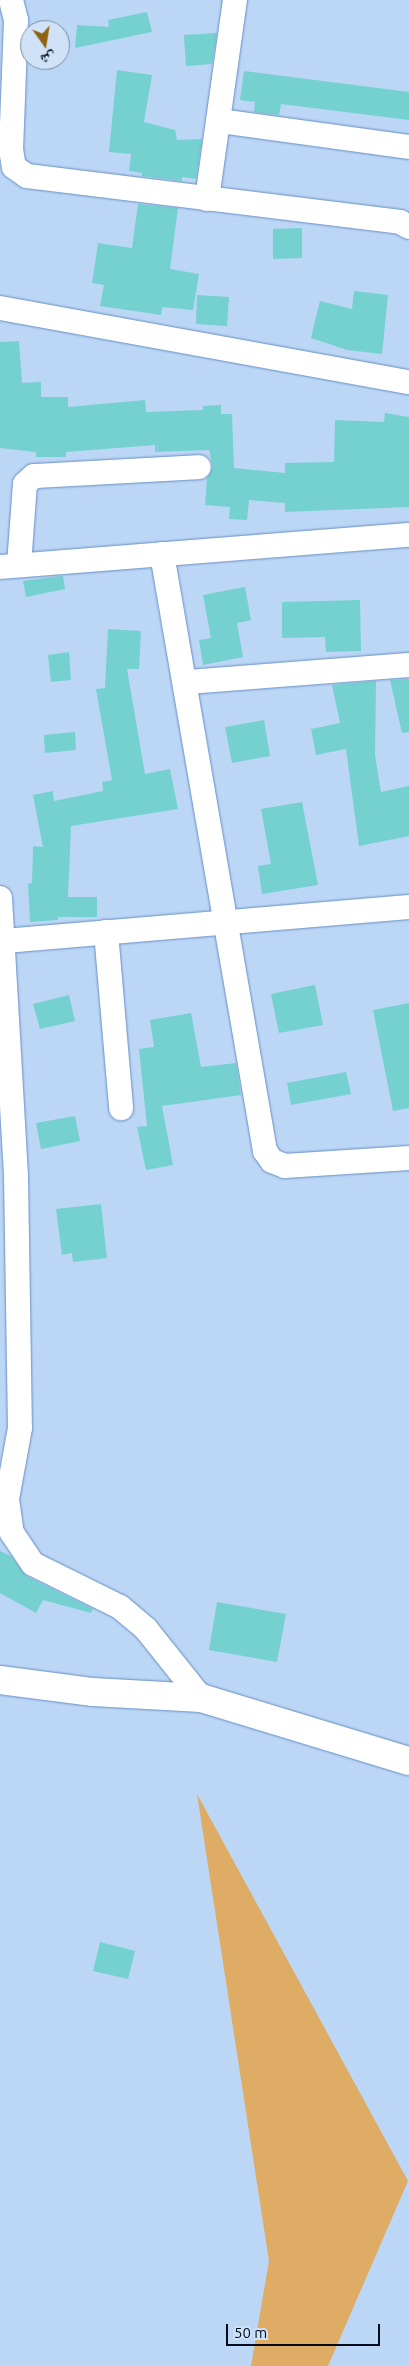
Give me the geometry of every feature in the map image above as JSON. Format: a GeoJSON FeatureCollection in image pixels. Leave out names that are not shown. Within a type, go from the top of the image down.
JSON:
{"type":"FeatureCollection","features":[{"type":"Feature","properties":{"kind":"street"},"geometry":{"type":"LineString","coordinates":[[11,0],[16,20],[11,149],[14,167],[26,176],[400,222],[409,227]]}},
{"type":"Feature","properties":{"kind":"street"},"geometry":{"type":"LineString","coordinates":[[207,199],[220,121],[235,0]]}},
{"type":"Feature","properties":{"kind":"street"},"geometry":{"type":"LineString","coordinates":[[220,121],[409,147]]}},
{"type":"Feature","properties":{"kind":"street"},"geometry":{"type":"LineString","coordinates":[[0,308],[409,382]]}},
{"type":"Feature","properties":{"kind":"street"},"geometry":{"type":"LineString","coordinates":[[199,467],[34,476],[25,484],[9,566],[409,535]]}},
{"type":"Feature","properties":{"kind":"street"},"geometry":{"type":"LineString","coordinates":[[162,554],[187,682],[224,921],[265,1151],[272,1161],[285,1166],[409,1158]]}},
{"type":"Feature","properties":{"kind":"street"},"geometry":{"type":"LineString","coordinates":[[187,682],[409,665]]}},
{"type":"Feature","properties":{"kind":"street"},"geometry":{"type":"LineString","coordinates":[[0,898],[4,941],[16,1176],[20,1428],[7,1499],[12,1533],[33,1564],[120,1608],[146,1629],[201,1698]]}},
{"type":"Feature","properties":{"kind":"street"},"geometry":{"type":"LineString","coordinates":[[4,941],[224,921],[409,907]]}},
{"type":"Feature","properties":{"kind":"street"},"geometry":{"type":"LineString","coordinates":[[106,932],[121,1108]]}},
{"type":"Feature","properties":{"kind":"street"},"geometry":{"type":"LineString","coordinates":[[0,1680],[93,1692],[201,1698],[409,1761]]}},
{"type":"Feature","properties":{"kind":"shaded area"},"geometry":{"type":"Polygon","coordinates":[[[197,1794],[408,2181],[328,2366],[251,2366],[269,2261],[197,1794]]]}},
{"type":"Feature","properties":{"kind":"building"},"geometry":{"type":"Polygon","coordinates":[[[147,12],[152,32],[75,48],[77,25],[109,27],[108,20],[147,12]]]}},
{"type":"Feature","properties":{"kind":"building"},"geometry":{"type":"Polygon","coordinates":[[[217,33],[212,64],[186,66],[184,35],[217,33]]]}},
{"type":"Feature","properties":{"kind":"building"},"geometry":{"type":"Polygon","coordinates":[[[117,70],[152,75],[144,122],[175,130],[177,140],[202,139],[196,179],[182,177],[182,181],[142,176],[142,173],[129,171],[131,154],[109,152],[117,70]]]}},
{"type":"Feature","properties":{"kind":"building"},"geometry":{"type":"Polygon","coordinates":[[[244,71],[409,92],[409,120],[281,104],[279,115],[254,112],[255,102],[240,100],[244,71]]]}},
{"type":"Feature","properties":{"kind":"building"},"geometry":{"type":"Polygon","coordinates":[[[138,204],[178,208],[170,269],[199,274],[193,310],[162,307],[161,315],[100,306],[104,285],[92,283],[98,243],[132,248],[138,204]]]}},
{"type":"Feature","properties":{"kind":"building"},"geometry":{"type":"Polygon","coordinates":[[[302,228],[302,258],[273,259],[273,229],[302,228]]]}},
{"type":"Feature","properties":{"kind":"building"},"geometry":{"type":"Polygon","coordinates":[[[354,291],[388,295],[382,354],[347,350],[311,338],[320,301],[352,309],[354,291]]]}},
{"type":"Feature","properties":{"kind":"building"},"geometry":{"type":"Polygon","coordinates":[[[197,295],[229,297],[227,326],[196,324],[197,295]]]}},
{"type":"Feature","properties":{"kind":"building"},"geometry":{"type":"Polygon","coordinates":[[[19,341],[22,383],[41,382],[41,397],[68,397],[68,407],[145,400],[146,412],[203,410],[203,406],[221,405],[221,414],[232,414],[234,468],[285,473],[285,463],[334,462],[335,420],[384,422],[385,413],[409,417],[409,507],[285,512],[285,503],[249,500],[247,520],[229,519],[230,507],[205,505],[207,478],[213,467],[209,450],[155,452],[155,445],[66,452],[66,457],[36,457],[36,452],[0,448],[0,342],[19,341]]]}},
{"type":"Feature","properties":{"kind":"building"},"geometry":{"type":"Polygon","coordinates":[[[63,576],[65,589],[26,597],[23,581],[63,576]]]}},
{"type":"Feature","properties":{"kind":"building"},"geometry":{"type":"Polygon","coordinates":[[[245,587],[251,620],[237,623],[243,657],[203,665],[199,640],[211,638],[203,595],[245,587]]]}},
{"type":"Feature","properties":{"kind":"building"},"geometry":{"type":"Polygon","coordinates":[[[360,600],[361,651],[326,652],[325,637],[282,638],[282,602],[360,600]]]}},
{"type":"Feature","properties":{"kind":"building"},"geometry":{"type":"Polygon","coordinates":[[[108,629],[141,631],[139,669],[127,669],[145,774],[170,769],[178,809],[71,826],[68,897],[97,897],[97,917],[58,917],[58,920],[30,922],[28,884],[32,883],[33,846],[43,847],[33,795],[53,791],[54,801],[103,791],[102,782],[112,780],[96,689],[105,688],[108,629]]]}},
{"type":"Feature","properties":{"kind":"building"},"geometry":{"type":"Polygon","coordinates":[[[69,652],[71,680],[51,682],[48,655],[69,652]]]}},
{"type":"Feature","properties":{"kind":"building"},"geometry":{"type":"Polygon","coordinates":[[[409,679],[409,732],[402,733],[390,680],[409,679]]]}},
{"type":"Feature","properties":{"kind":"building"},"geometry":{"type":"Polygon","coordinates":[[[376,681],[375,755],[381,792],[409,786],[409,836],[359,846],[346,749],[316,755],[311,729],[340,723],[332,685],[376,681]]]}},
{"type":"Feature","properties":{"kind":"building"},"geometry":{"type":"Polygon","coordinates":[[[264,720],[270,756],[232,763],[225,727],[264,720]]]}},
{"type":"Feature","properties":{"kind":"building"},"geometry":{"type":"Polygon","coordinates":[[[75,732],[76,750],[45,753],[44,735],[75,732]]]}},
{"type":"Feature","properties":{"kind":"building"},"geometry":{"type":"Polygon","coordinates":[[[302,802],[318,885],[262,894],[258,866],[271,864],[261,809],[302,802]]]}},
{"type":"Feature","properties":{"kind":"building"},"geometry":{"type":"Polygon","coordinates":[[[315,985],[323,1025],[279,1033],[271,994],[315,985]]]}},
{"type":"Feature","properties":{"kind":"building"},"geometry":{"type":"Polygon","coordinates":[[[69,995],[75,1021],[40,1029],[33,1004],[69,995]]]}},
{"type":"Feature","properties":{"kind":"building"},"geometry":{"type":"Polygon","coordinates":[[[409,1003],[409,1108],[393,1111],[373,1010],[409,1003]]]}},
{"type":"Feature","properties":{"kind":"building"},"geometry":{"type":"Polygon","coordinates":[[[191,1013],[201,1067],[236,1063],[241,1095],[162,1106],[173,1165],[146,1170],[137,1127],[147,1126],[139,1049],[154,1047],[150,1020],[191,1013]]]}},
{"type":"Feature","properties":{"kind":"building"},"geometry":{"type":"Polygon","coordinates":[[[346,1072],[351,1094],[291,1105],[287,1083],[346,1072]]]}},
{"type":"Feature","properties":{"kind":"building"},"geometry":{"type":"Polygon","coordinates":[[[75,1116],[80,1141],[41,1149],[36,1123],[75,1116]]]}},
{"type":"Feature","properties":{"kind":"building"},"geometry":{"type":"Polygon","coordinates":[[[101,1204],[107,1258],[73,1262],[72,1253],[62,1255],[56,1209],[101,1204]]]}},
{"type":"Feature","properties":{"kind":"building"},"geometry":{"type":"Polygon","coordinates":[[[0,1551],[11,1556],[26,1576],[93,1609],[91,1613],[43,1600],[36,1613],[0,1593],[0,1551]]]}},
{"type":"Feature","properties":{"kind":"building"},"geometry":{"type":"Polygon","coordinates":[[[217,1602],[286,1614],[277,1662],[209,1650],[217,1602]]]}},
{"type":"Feature","properties":{"kind":"building"},"geometry":{"type":"Polygon","coordinates":[[[100,1942],[135,1951],[128,1979],[93,1971],[100,1942]]]}}]}
